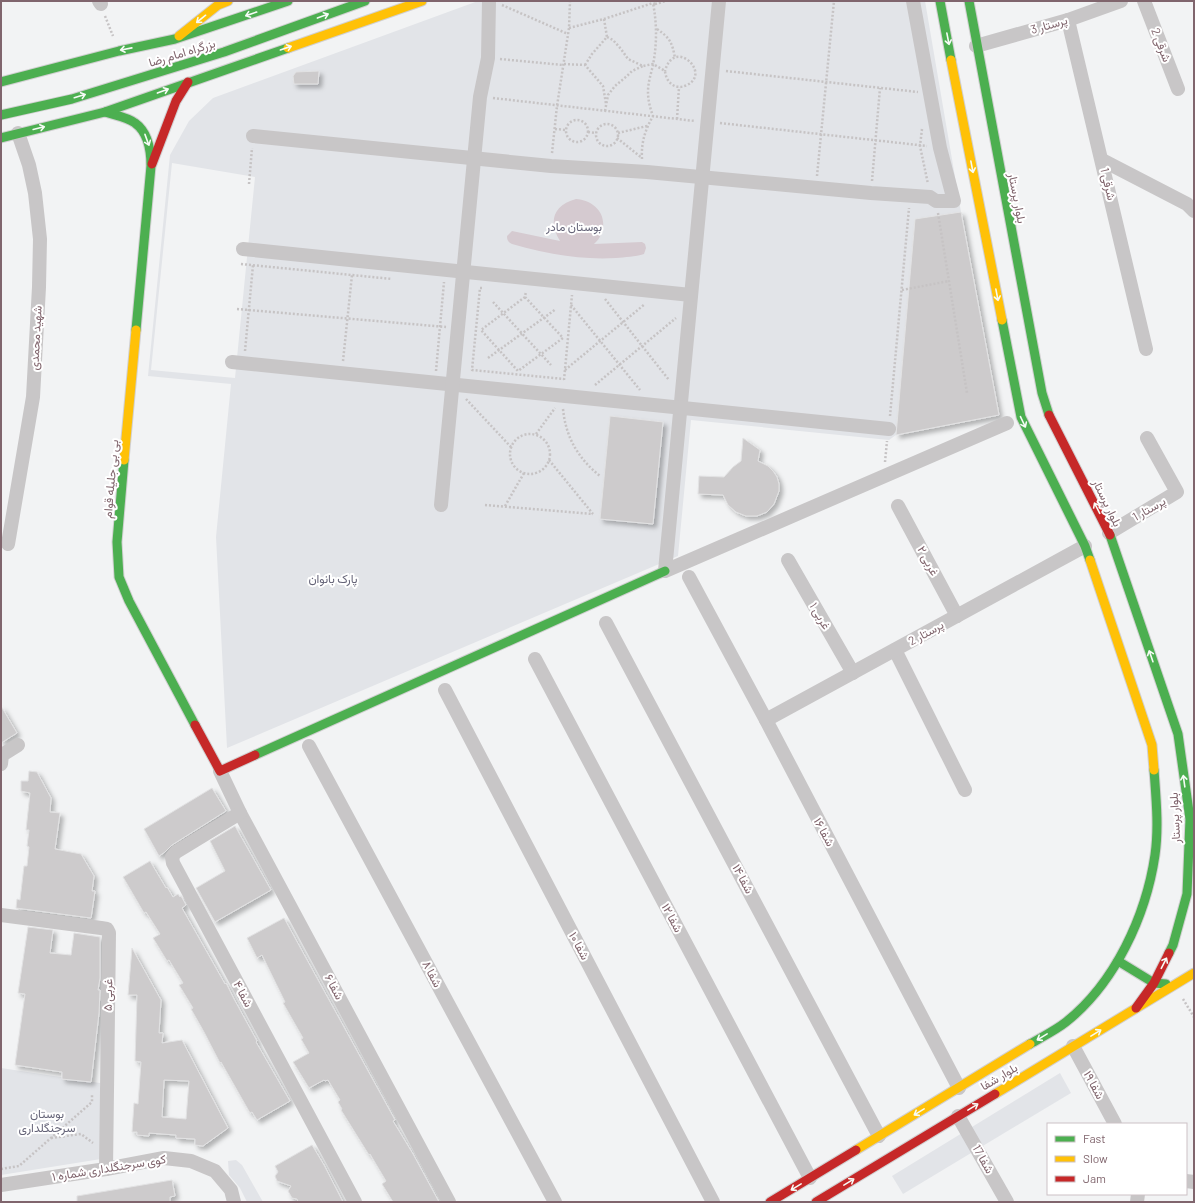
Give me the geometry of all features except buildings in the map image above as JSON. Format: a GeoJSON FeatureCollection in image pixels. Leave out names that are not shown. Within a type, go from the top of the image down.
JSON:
{"type":"FeatureCollection","features":[{"type":"Feature","properties":{"kind":"main road"},"geometry":{"type":"LineString","coordinates":[[176,39],[218,5],[228,1]]}},
{"type":"Feature","properties":{"kind":"main road","name":"بزرگراه امام رضا"},"geometry":{"type":"LineString","coordinates":[[1,82],[119,51],[176,39],[288,1]]}},
{"type":"Feature","properties":{"kind":"main road","name":"بزرگراه امام رضا"},"geometry":{"type":"LineString","coordinates":[[1,115],[72,99],[224,52],[365,1]]}},
{"type":"Feature","properties":{"kind":"main road"},"geometry":{"type":"LineString","coordinates":[[1,138],[105,112],[422,1]]}},
{"type":"Feature","properties":{"kind":"main road","name":"بلوار پرستار"},"geometry":{"type":"LineString","coordinates":[[940,1],[1020,417],[1085,546],[1152,745],[1161,821],[1147,894],[1132,933],[1118,961]]}},
{"type":"Feature","properties":{"kind":"main road","name":"بلوار پرستار"},"geometry":{"type":"LineString","coordinates":[[969,1],[976,46],[1042,393],[1049,414],[1109,533],[1178,734],[1186,819],[1187,894],[1173,945],[1154,983],[1136,1008]]}},
{"type":"Feature","properties":{"kind":"main road"},"geometry":{"type":"LineString","coordinates":[[151,166],[176,101],[188,82],[224,52]]}},
{"type":"Feature","properties":{"kind":"main road"},"geometry":{"type":"LineString","coordinates":[[105,112],[134,123],[145,134],[151,150],[151,166]]}},
{"type":"Feature","properties":{"kind":"main road","name":"بی بی جلیله قوام"},"geometry":{"type":"LineString","coordinates":[[151,166],[117,542],[119,577],[129,601],[220,771]]}},
{"type":"Feature","properties":{"kind":"main road"},"geometry":{"type":"LineString","coordinates":[[220,771],[665,571]]}},
{"type":"Feature","properties":{"kind":"main road"},"geometry":{"type":"LineString","coordinates":[[1186,819],[1194,832]]}},
{"type":"Feature","properties":{"kind":"main road"},"geometry":{"type":"LineString","coordinates":[[1118,961],[1154,983],[1175,984]]}},
{"type":"Feature","properties":{"kind":"main road","name":"بلوار شفا"},"geometry":{"type":"LineString","coordinates":[[770,1202],[1066,1022],[1088,1001],[1118,961]]}},
{"type":"Feature","properties":{"kind":"main road","name":"بلوار شفا"},"geometry":{"type":"LineString","coordinates":[[824,1200],[958,1116],[1194,973]]}},
{"type":"Feature","properties":{"kind":"street"},"geometry":{"type":"LineString","coordinates":[[719,1],[665,571],[1007,423]]}},
{"type":"Feature","properties":{"kind":"street"},"geometry":{"type":"LineString","coordinates":[[253,136],[551,166],[647,172],[871,193],[911,195],[954,201],[940,148],[913,1]]}},
{"type":"Feature","properties":{"kind":"street","name":"پرستار 3"},"geometry":{"type":"LineString","coordinates":[[976,46],[1068,20],[1121,1]]}},
{"type":"Feature","properties":{"kind":"street","name":"شرقی 2"},"geometry":{"type":"LineString","coordinates":[[1144,1],[1178,89]]}},
{"type":"Feature","properties":{"kind":"street"},"geometry":{"type":"LineString","coordinates":[[441,505],[480,97],[488,58],[495,2]]}},
{"type":"Feature","properties":{"kind":"street","name":"شرقی 1"},"geometry":{"type":"LineString","coordinates":[[1068,20],[1146,349]]}},
{"type":"Feature","properties":{"kind":"street","name":"شهید محمدی"},"geometry":{"type":"LineString","coordinates":[[8,544],[33,397],[39,288],[40,239],[35,193],[29,165],[18,133]]}},
{"type":"Feature","properties":{"kind":"street"},"geometry":{"type":"LineString","coordinates":[[1102,160],[1187,204],[1194,211]]}},
{"type":"Feature","properties":{"kind":"street"},"geometry":{"type":"LineString","coordinates":[[249,250],[659,292],[691,301]]}},
{"type":"Feature","properties":{"kind":"street"},"geometry":{"type":"LineString","coordinates":[[238,363],[651,405],[681,401],[889,429]]}},
{"type":"Feature","properties":{"kind":"street","name":"پرستار 1"},"geometry":{"type":"LineString","coordinates":[[1109,533],[1177,492],[1147,438]]}},
{"type":"Feature","properties":{"kind":"street","name":"۲ غربی"},"geometry":{"type":"LineString","coordinates":[[898,506],[958,616]]}},
{"type":"Feature","properties":{"kind":"street","name":"پرستار 2"},"geometry":{"type":"LineString","coordinates":[[766,720],[1085,546]]}},
{"type":"Feature","properties":{"kind":"street","name":"۱ غربی"},"geometry":{"type":"LineString","coordinates":[[788,560],[853,673]]}},
{"type":"Feature","properties":{"kind":"street","name":"شفا ۱۶"},"geometry":{"type":"LineString","coordinates":[[689,576],[959,1088]]}},
{"type":"Feature","properties":{"kind":"street","name":"شفا ۱۴"},"geometry":{"type":"LineString","coordinates":[[606,623],[879,1136]]}},
{"type":"Feature","properties":{"kind":"street"},"geometry":{"type":"LineString","coordinates":[[895,650],[965,790]]}},
{"type":"Feature","properties":{"kind":"street","name":"شفا ۱۲"},"geometry":{"type":"LineString","coordinates":[[535,659],[810,1178]]}},
{"type":"Feature","properties":{"kind":"street","name":"شفا ۱۰"},"geometry":{"type":"LineString","coordinates":[[445,690],[713,1202]]}},
{"type":"Feature","properties":{"kind":"street"},"geometry":{"type":"LineString","coordinates":[[1,764],[2,755],[18,745]]}},
{"type":"Feature","properties":{"kind":"street","name":"شفا ۸"},"geometry":{"type":"LineString","coordinates":[[310,746],[555,1202]]}},
{"type":"Feature","properties":{"kind":"street","name":"شفا ۶"},"geometry":{"type":"LineString","coordinates":[[220,771],[240,813],[449,1202]]}},
{"type":"Feature","properties":{"kind":"street","name":"شفا ۴"},"geometry":{"type":"LineString","coordinates":[[240,813],[176,852],[172,857],[173,863],[355,1202]]}},
{"type":"Feature","properties":{"kind":"street","name":"غربی ۵"},"geometry":{"type":"LineString","coordinates":[[1,915],[107,929],[109,933],[106,1169]]}},
{"type":"Feature","properties":{"kind":"street","name":"شفا ۱۹"},"geometry":{"type":"LineString","coordinates":[[1073,1046],[1114,1123]]}},
{"type":"Feature","properties":{"kind":"street","name":"شفا 17"},"geometry":{"type":"LineString","coordinates":[[958,1116],[1007,1202]]}},
{"type":"Feature","properties":{"kind":"street","name":"کوی سرجنگلداری شماره ۱"},"geometry":{"type":"LineString","coordinates":[[1,1185],[106,1169],[164,1158],[191,1160],[215,1171],[231,1190],[234,1202]]}},
{"type":"Feature","properties":{"kind":"path"},"geometry":{"type":"LineString","coordinates":[[551,166],[563,64],[569,28],[570,1]]}},
{"type":"Feature","properties":{"kind":"path"},"geometry":{"type":"LineString","coordinates":[[569,28],[604,19],[654,3],[666,1]]}},
{"type":"Feature","properties":{"kind":"path"},"geometry":{"type":"LineString","coordinates":[[816,188],[834,1]]}},
{"type":"Feature","properties":{"kind":"path"},"geometry":{"type":"LineString","coordinates":[[495,2],[568,34]]}},
{"type":"Feature","properties":{"kind":"path"},"geometry":{"type":"LineString","coordinates":[[100,3],[119,51]]}},
{"type":"Feature","properties":{"kind":"path"},"geometry":{"type":"LineString","coordinates":[[647,172],[643,166],[642,141],[652,116],[649,104],[648,80],[653,64],[656,29],[654,3]]}},
{"type":"Feature","properties":{"kind":"path"},"geometry":{"type":"LineString","coordinates":[[604,19],[607,37]]}},
{"type":"Feature","properties":{"kind":"path"},"geometry":{"type":"LineString","coordinates":[[656,29],[670,39],[675,58]]}},
{"type":"Feature","properties":{"kind":"path"},"geometry":{"type":"LineString","coordinates":[[585,65],[592,54],[607,37]]}},
{"type":"Feature","properties":{"kind":"path"},"geometry":{"type":"LineString","coordinates":[[607,37],[613,40],[621,48],[628,59],[643,66]]}},
{"type":"Feature","properties":{"kind":"path"},"geometry":{"type":"LineString","coordinates":[[488,58],[585,65],[603,86],[606,104]]}},
{"type":"Feature","properties":{"kind":"path"},"geometry":{"type":"LineString","coordinates":[[675,58],[686,58],[694,67],[694,79],[685,86],[673,86],[666,77],[666,66],[675,58]]}},
{"type":"Feature","properties":{"kind":"path"},"geometry":{"type":"LineString","coordinates":[[605,111],[608,95],[615,86],[632,71],[643,66],[653,64],[665,71]]}},
{"type":"Feature","properties":{"kind":"path"},"geometry":{"type":"LineString","coordinates":[[712,70],[930,94]]}},
{"type":"Feature","properties":{"kind":"path"},"geometry":{"type":"LineString","coordinates":[[677,119],[679,87]]}},
{"type":"Feature","properties":{"kind":"path"},"geometry":{"type":"LineString","coordinates":[[871,193],[880,88]]}},
{"type":"Feature","properties":{"kind":"path"},"geometry":{"type":"LineString","coordinates":[[578,121],[585,125],[588,132],[584,140],[576,142],[569,138],[566,130],[570,123],[578,121]]}},
{"type":"Feature","properties":{"kind":"path"},"geometry":{"type":"LineString","coordinates":[[922,123],[920,146],[933,199],[949,281],[967,393]]}},
{"type":"Feature","properties":{"kind":"path"},"geometry":{"type":"LineString","coordinates":[[609,124],[616,129],[618,133],[618,138],[613,144],[605,145],[598,141],[596,133],[601,126],[609,124]]}},
{"type":"Feature","properties":{"kind":"path"},"geometry":{"type":"LineString","coordinates":[[618,133],[647,126]]}},
{"type":"Feature","properties":{"kind":"path"},"geometry":{"type":"LineString","coordinates":[[555,129],[566,130]]}},
{"type":"Feature","properties":{"kind":"path"},"geometry":{"type":"LineString","coordinates":[[588,132],[596,133]]}},
{"type":"Feature","properties":{"kind":"path"},"geometry":{"type":"LineString","coordinates":[[249,184],[253,136]]}},
{"type":"Feature","properties":{"kind":"path"},"geometry":{"type":"LineString","coordinates":[[618,138],[642,158]]}},
{"type":"Feature","properties":{"kind":"path"},"geometry":{"type":"LineString","coordinates":[[884,476],[911,195]]}},
{"type":"Feature","properties":{"kind":"path"},"geometry":{"type":"LineString","coordinates":[[238,363],[249,310],[253,265],[249,250]]}},
{"type":"Feature","properties":{"kind":"path"},"geometry":{"type":"LineString","coordinates":[[342,373],[353,260]]}},
{"type":"Feature","properties":{"kind":"path"},"geometry":{"type":"LineString","coordinates":[[241,264],[398,280]]}},
{"type":"Feature","properties":{"kind":"path"},"geometry":{"type":"LineString","coordinates":[[435,383],[446,270]]}},
{"type":"Feature","properties":{"kind":"path"},"geometry":{"type":"LineString","coordinates":[[902,290],[949,281]]}},
{"type":"Feature","properties":{"kind":"path"},"geometry":{"type":"LineString","coordinates":[[573,283],[564,379],[564,419],[571,441],[583,460],[600,476]]}},
{"type":"Feature","properties":{"kind":"path"},"geometry":{"type":"LineString","coordinates":[[436,284],[462,287]]}},
{"type":"Feature","properties":{"kind":"path"},"geometry":{"type":"LineString","coordinates":[[593,285],[642,346],[681,401]]}},
{"type":"Feature","properties":{"kind":"path"},"geometry":{"type":"LineString","coordinates":[[487,289],[480,288],[472,370],[564,379]]}},
{"type":"Feature","properties":{"kind":"path"},"geometry":{"type":"LineString","coordinates":[[518,292],[526,293]]}},
{"type":"Feature","properties":{"kind":"path"},"geometry":{"type":"LineString","coordinates":[[565,370],[659,292]]}},
{"type":"Feature","properties":{"kind":"path"},"geometry":{"type":"LineString","coordinates":[[237,309],[481,330],[525,297],[563,338]]}},
{"type":"Feature","properties":{"kind":"path"},"geometry":{"type":"LineString","coordinates":[[580,398],[642,346],[691,301]]}},
{"type":"Feature","properties":{"kind":"path"},"geometry":{"type":"LineString","coordinates":[[493,302],[551,365]]}},
{"type":"Feature","properties":{"kind":"path"},"geometry":{"type":"LineString","coordinates":[[571,305],[651,405]]}},
{"type":"Feature","properties":{"kind":"path"},"geometry":{"type":"LineString","coordinates":[[488,358],[556,309]]}},
{"type":"Feature","properties":{"kind":"path"},"geometry":{"type":"LineString","coordinates":[[481,330],[518,371],[563,338],[568,338]]}},
{"type":"Feature","properties":{"kind":"path"},"geometry":{"type":"LineString","coordinates":[[452,384],[511,447]]}},
{"type":"Feature","properties":{"kind":"path"},"geometry":{"type":"LineString","coordinates":[[536,434],[563,396]]}},
{"type":"Feature","properties":{"kind":"path"},"geometry":{"type":"LineString","coordinates":[[530,433],[536,434],[542,437],[549,447],[549,460],[542,470],[530,474],[524,473],[513,466],[510,460],[511,447],[518,437],[530,433]]}},
{"type":"Feature","properties":{"kind":"path"},"geometry":{"type":"LineString","coordinates":[[485,505],[593,514],[549,460]]}},
{"type":"Feature","properties":{"kind":"path"},"geometry":{"type":"LineString","coordinates":[[505,506],[524,473]]}},
{"type":"Feature","properties":{"kind":"path"},"geometry":{"type":"LineString","coordinates":[[1175,984],[1194,1017]]}},
{"type":"Feature","properties":{"kind":"path"},"geometry":{"type":"LineString","coordinates":[[1,1169],[19,1166],[92,1102],[93,1085],[107,1085]]}},
{"type":"Feature","properties":{"kind":"path"},"geometry":{"type":"LineString","coordinates":[[51,1138],[81,1134],[106,1152]]}},
{"type":"Feature","properties":{"kind":"green space","name":"بوستان مادر"},"geometry":{"type":"Polygon","coordinates":[[[478,1],[925,1],[961,212],[915,219],[896,435],[889,440],[691,420],[678,556],[227,748],[216,537],[231,384],[148,376],[170,155],[189,121],[213,98],[478,1]],[[172,163],[151,370],[235,378],[255,177],[172,163]]]}},
{"type":"Feature","properties":{"kind":"green space","name":"بوستان سرجنگلداری"},"geometry":{"type":"Polygon","coordinates":[[[1,1068],[100,1083],[101,1159],[1,1175],[1,1068]]]}},
{"type":"Feature","properties":{"kind":"green space"},"geometry":{"type":"Polygon","coordinates":[[[1060,1073],[1071,1093],[903,1194],[892,1176],[1060,1073]]]}},
{"type":"Feature","properties":{"kind":"green space"},"geometry":{"type":"Polygon","coordinates":[[[236,1160],[242,1165],[263,1202],[247,1202],[240,1188],[229,1175],[228,1161],[236,1160]]]}},
{"type":"Feature","properties":{"kind":"shaded area"},"geometry":{"type":"Polygon","coordinates":[[[576,199],[589,202],[601,215],[603,227],[600,237],[594,244],[642,242],[645,244],[646,248],[644,254],[616,258],[563,256],[512,244],[508,241],[507,236],[512,231],[560,241],[554,227],[555,215],[562,205],[576,199]]]}},
{"type":"Feature","properties":{"kind":"traffic: fast"},"geometry":{"type":"LineString","coordinates":[[1,82],[119,51],[175,39],[288,1]]}},
{"type":"Feature","properties":{"kind":"traffic: fast"},"geometry":{"type":"LineString","coordinates":[[1,115],[72,99],[224,52],[365,1]]}},
{"type":"Feature","properties":{"kind":"traffic: fast"},"geometry":{"type":"LineString","coordinates":[[940,1],[951,60]]}},
{"type":"Feature","properties":{"kind":"traffic: fast"},"geometry":{"type":"LineString","coordinates":[[969,1],[1042,393],[1049,415]]}},
{"type":"Feature","properties":{"kind":"traffic: fast"},"geometry":{"type":"LineString","coordinates":[[1,138],[105,112],[288,48]]}},
{"type":"Feature","properties":{"kind":"traffic: fast"},"geometry":{"type":"LineString","coordinates":[[105,112],[135,123],[140,127],[150,148],[151,166],[136,330]]}},
{"type":"Feature","properties":{"kind":"traffic: fast"},"geometry":{"type":"LineString","coordinates":[[1002,320],[1021,417],[1085,546],[1090,560]]}},
{"type":"Feature","properties":{"kind":"traffic: fast"},"geometry":{"type":"LineString","coordinates":[[124,460],[117,542],[119,577],[129,601],[195,725]]}},
{"type":"Feature","properties":{"kind":"traffic: fast"},"geometry":{"type":"LineString","coordinates":[[1110,535],[1178,734],[1190,819],[1187,894],[1173,945],[1169,953]]}},
{"type":"Feature","properties":{"kind":"traffic: fast"},"geometry":{"type":"LineString","coordinates":[[255,755],[665,571]]}},
{"type":"Feature","properties":{"kind":"traffic: fast"},"geometry":{"type":"LineString","coordinates":[[1030,1044],[1062,1025],[1084,1006],[1099,988],[1126,947],[1144,901],[1151,878],[1155,855],[1157,823],[1154,770]]}},
{"type":"Feature","properties":{"kind":"traffic: fast"},"geometry":{"type":"LineString","coordinates":[[1118,961],[1154,983],[1166,984]]}},
{"type":"Feature","properties":{"kind":"traffic: slow"},"geometry":{"type":"LineString","coordinates":[[179,36],[218,5],[228,1]]}},
{"type":"Feature","properties":{"kind":"traffic: slow"},"geometry":{"type":"LineString","coordinates":[[288,48],[422,1]]}},
{"type":"Feature","properties":{"kind":"traffic: slow"},"geometry":{"type":"LineString","coordinates":[[951,60],[1002,320]]}},
{"type":"Feature","properties":{"kind":"traffic: slow"},"geometry":{"type":"LineString","coordinates":[[124,460],[136,330]]}},
{"type":"Feature","properties":{"kind":"traffic: slow"},"geometry":{"type":"LineString","coordinates":[[1090,560],[1152,745],[1154,770]]}},
{"type":"Feature","properties":{"kind":"traffic: slow"},"geometry":{"type":"LineString","coordinates":[[995,1094],[1194,973]]}},
{"type":"Feature","properties":{"kind":"traffic: slow"},"geometry":{"type":"LineString","coordinates":[[856,1150],[1030,1044]]}},
{"type":"Feature","properties":{"kind":"traffic: jam"},"geometry":{"type":"LineString","coordinates":[[152,164],[176,101],[188,82]]}},
{"type":"Feature","properties":{"kind":"traffic: jam"},"geometry":{"type":"LineString","coordinates":[[1049,415],[1110,535]]}},
{"type":"Feature","properties":{"kind":"traffic: jam"},"geometry":{"type":"LineString","coordinates":[[195,725],[220,771],[255,755]]}},
{"type":"Feature","properties":{"kind":"traffic: jam"},"geometry":{"type":"LineString","coordinates":[[1136,1008],[1154,983],[1169,953]]}},
{"type":"Feature","properties":{"kind":"traffic: jam"},"geometry":{"type":"LineString","coordinates":[[816,1202],[995,1094]]}},
{"type":"Feature","properties":{"kind":"traffic: jam"},"geometry":{"type":"LineString","coordinates":[[770,1202],[856,1150]]}},
{"type":"Feature","properties":{"kind":"park label","name":"پارک بانوان"},"geometry":{"type":"Point","coordinates":[333,579]}}]}
